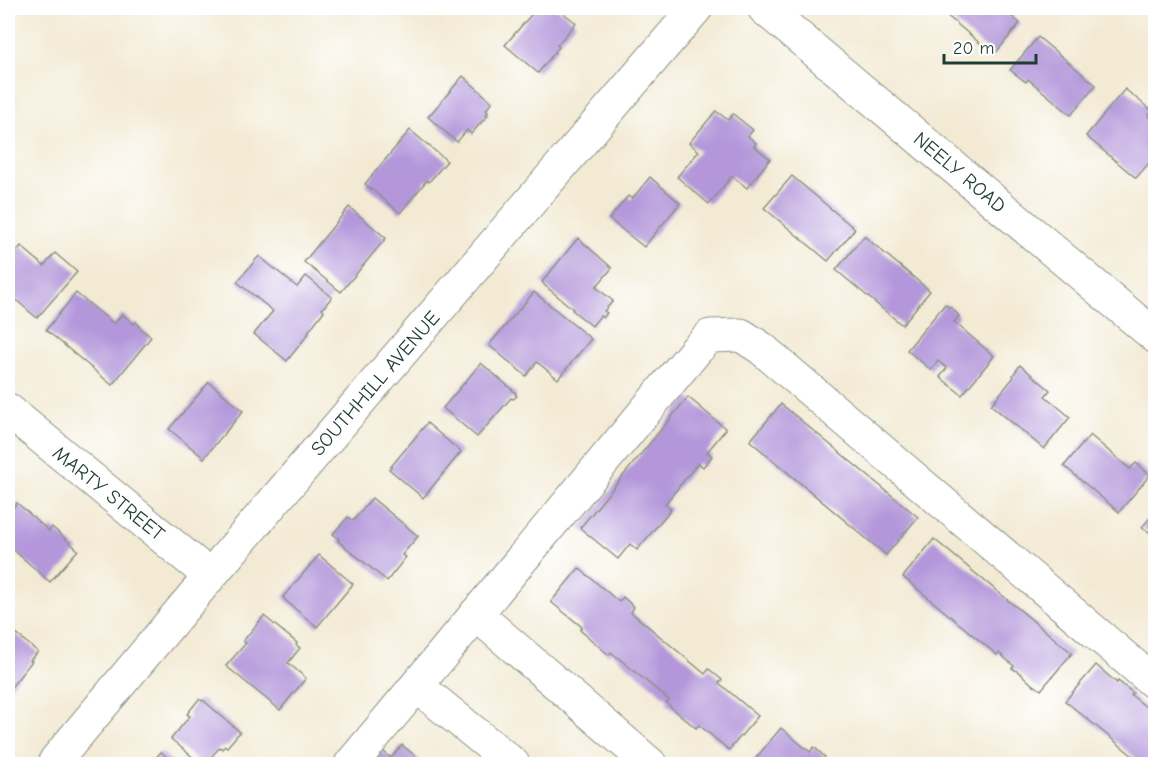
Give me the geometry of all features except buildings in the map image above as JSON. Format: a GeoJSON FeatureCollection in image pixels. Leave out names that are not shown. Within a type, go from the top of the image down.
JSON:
{"type":"FeatureCollection","features":[{"type":"Feature","properties":{"kind":"street","name":"SOUTHHILL AVENUE"},"geometry":{"type":"LineString","coordinates":[[56,760],[210,576],[696,8]]}},
{"type":"Feature","properties":{"kind":"street","name":"NEELY ROAD"},"geometry":{"type":"LineString","coordinates":[[764,8],[1155,337]]}},
{"type":"Feature","properties":{"kind":"street"},"geometry":{"type":"LineString","coordinates":[[351,765],[710,336],[741,335],[760,348],[1155,684]]}},
{"type":"Feature","properties":{"kind":"street","name":"MARTY STREET"},"geometry":{"type":"LineString","coordinates":[[8,411],[210,576]]}},
{"type":"Feature","properties":{"kind":"street"},"geometry":{"type":"LineString","coordinates":[[476,614],[650,765]]}},
{"type":"Feature","properties":{"kind":"street"},"geometry":{"type":"LineString","coordinates":[[417,686],[513,765]]}}]}
